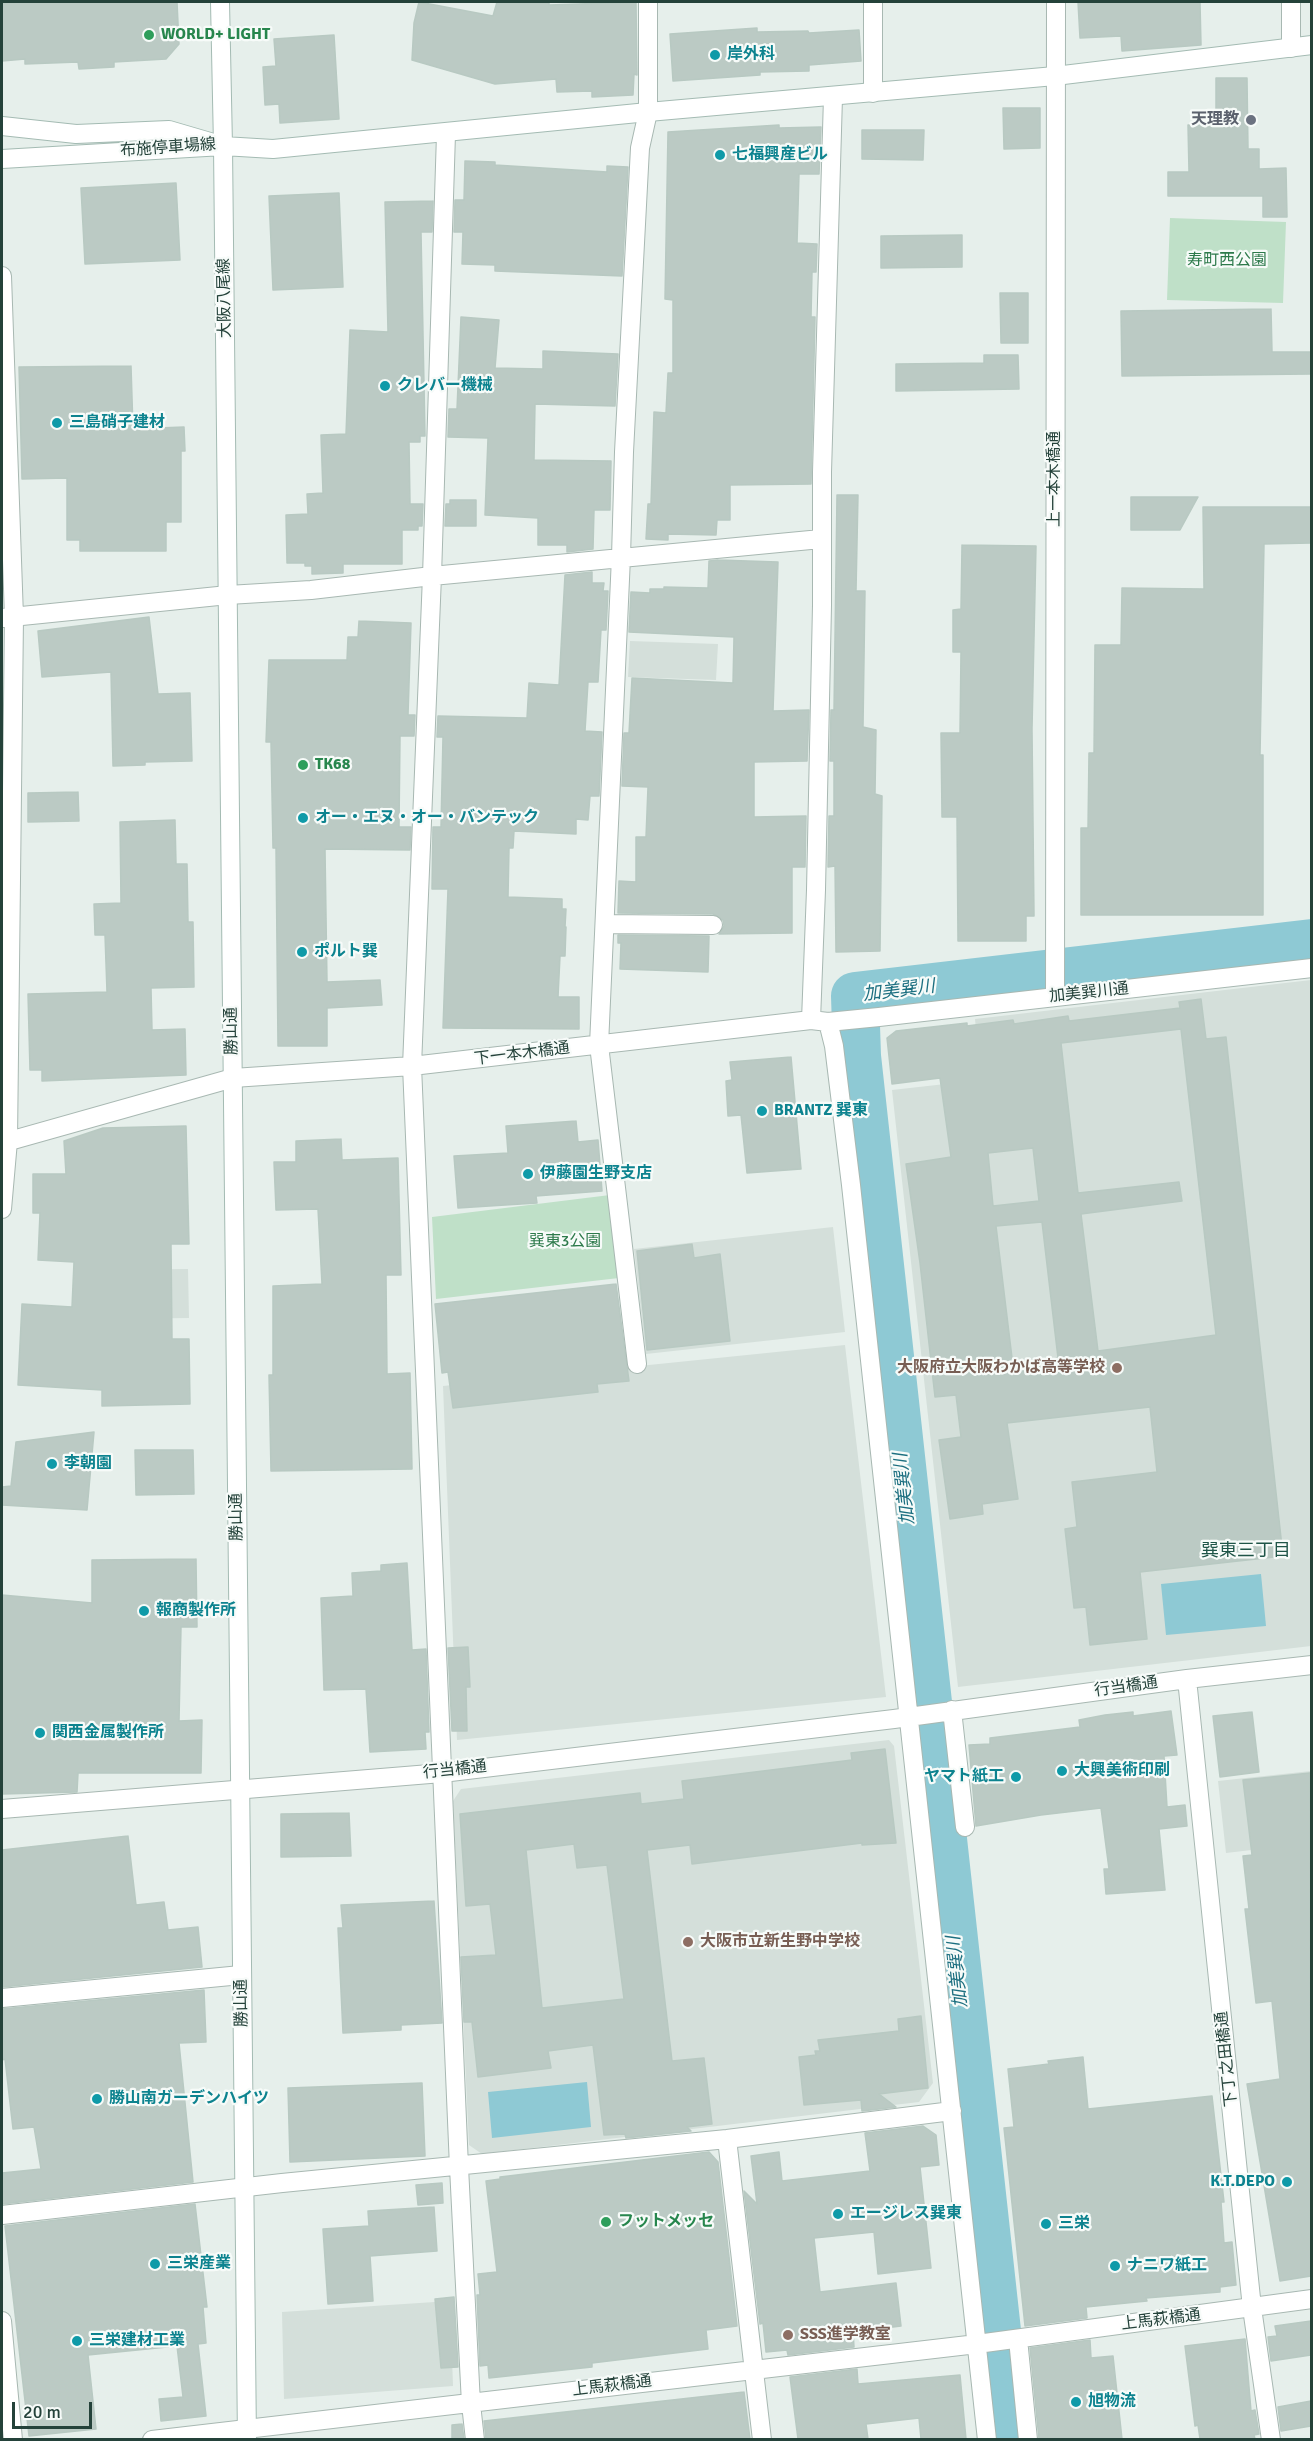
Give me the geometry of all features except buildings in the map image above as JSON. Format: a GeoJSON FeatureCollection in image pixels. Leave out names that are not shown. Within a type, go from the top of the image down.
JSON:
{"type":"FeatureCollection","features":[{"type":"Feature","properties":{"kind":"street","name":"大阪八尾線"},"geometry":{"type":"LineString","coordinates":[[220,2],[228,595]]}},
{"type":"Feature","properties":{"kind":"street"},"geometry":{"type":"LineString","coordinates":[[637,1364],[599,1045],[621,557],[622,482],[640,159],[648,112],[648,2]]}},
{"type":"Feature","properties":{"kind":"street"},"geometry":{"type":"LineString","coordinates":[[873,2],[873,93]]}},
{"type":"Feature","properties":{"kind":"street","name":"上一本木橋通"},"geometry":{"type":"LineString","coordinates":[[1055,991],[1056,2]]}},
{"type":"Feature","properties":{"kind":"street"},"geometry":{"type":"LineString","coordinates":[[1291,2],[1291,48]]}},
{"type":"Feature","properties":{"kind":"street"},"geometry":{"type":"LineString","coordinates":[[223,146],[273,149],[447,134],[648,112],[1055,76],[1311,45]]}},
{"type":"Feature","properties":{"kind":"street"},"geometry":{"type":"LineString","coordinates":[[833,97],[821,539],[822,616],[816,890],[826,1021],[834,1046],[912,1717],[987,2439]]}},
{"type":"Feature","properties":{"kind":"street","name":"布施停車場線"},"geometry":{"type":"LineString","coordinates":[[2,126],[76,134],[169,130],[223,146]]}},
{"type":"Feature","properties":{"kind":"street"},"geometry":{"type":"LineString","coordinates":[[447,134],[412,1066],[459,2167],[471,2404],[475,2439]]}},
{"type":"Feature","properties":{"kind":"street","name":"布施停車場線"},"geometry":{"type":"LineString","coordinates":[[2,159],[223,146]]}},
{"type":"Feature","properties":{"kind":"street"},"geometry":{"type":"LineString","coordinates":[[2,276],[8,618],[2,1209]]}},
{"type":"Feature","properties":{"kind":"street"},"geometry":{"type":"LineString","coordinates":[[8,618],[821,539]]}},
{"type":"Feature","properties":{"kind":"street","name":"勝山通"},"geometry":{"type":"LineString","coordinates":[[228,595],[247,2434]]}},
{"type":"Feature","properties":{"kind":"street"},"geometry":{"type":"LineString","coordinates":[[605,924],[713,925]]}},
{"type":"Feature","properties":{"kind":"street","name":"加美巽川通"},"geometry":{"type":"LineString","coordinates":[[826,1021],[866,1018],[1055,991],[1311,968]]}},
{"type":"Feature","properties":{"kind":"street","name":"下一本木橋通"},"geometry":{"type":"LineString","coordinates":[[4,1142],[233,1078],[412,1066],[826,1021]]}},
{"type":"Feature","properties":{"kind":"street","name":"行当橋通"},"geometry":{"type":"LineString","coordinates":[[2,1809],[442,1773],[912,1717],[1187,1679],[1311,1665]]}},
{"type":"Feature","properties":{"kind":"street","name":"下丁之田橋通"},"geometry":{"type":"LineString","coordinates":[[1187,1679],[1252,2308],[1271,2439]]}},
{"type":"Feature","properties":{"kind":"street"},"geometry":{"type":"LineString","coordinates":[[947,1711],[965,1827]]}},
{"type":"Feature","properties":{"kind":"street"},"geometry":{"type":"LineString","coordinates":[[2,1998],[241,1975]]}},
{"type":"Feature","properties":{"kind":"street"},"geometry":{"type":"LineString","coordinates":[[2,2215],[243,2187],[727,2139],[952,2111]]}},
{"type":"Feature","properties":{"kind":"street"},"geometry":{"type":"LineString","coordinates":[[727,2139],[762,2439]]}},
{"type":"Feature","properties":{"kind":"street","name":"上馬萩橋通"},"geometry":{"type":"LineString","coordinates":[[152,2439],[247,2434],[753,2369],[977,2344],[1311,2299]]}},
{"type":"Feature","properties":{"kind":"street"},"geometry":{"type":"LineString","coordinates":[[2,2320],[13,2439]]}},
{"type":"Feature","properties":{"kind":"street"},"geometry":{"type":"LineString","coordinates":[[1008,2340],[1028,2439]]}},
{"type":"Feature","properties":{"kind":"shaded area"},"geometry":{"type":"Polygon","coordinates":[[[630,641],[718,644],[716,680],[628,677],[630,641]]]}},
{"type":"Feature","properties":{"kind":"shaded area","name":"大阪府立大阪わかば高等学校"},"geometry":{"type":"Polygon","coordinates":[[[1311,980],[1311,1646],[958,1687],[892,1090],[981,1080],[975,1019],[1311,980]]]}},
{"type":"Feature","properties":{"kind":"shaded area"},"geometry":{"type":"Polygon","coordinates":[[[833,1227],[845,1332],[646,1354],[634,1249],[833,1227]]]}},
{"type":"Feature","properties":{"kind":"shaded area"},"geometry":{"type":"Polygon","coordinates":[[[188,1269],[189,1318],[109,1319],[107,1270],[188,1269]]]}},
{"type":"Feature","properties":{"kind":"shaded area"},"geometry":{"type":"Polygon","coordinates":[[[845,1345],[886,1697],[457,1740],[443,1386],[845,1345]]]}},
{"type":"Feature","properties":{"kind":"shaded area","name":"大阪市立新生野中学校"},"geometry":{"type":"Polygon","coordinates":[[[889,1740],[894,1746],[933,2083],[919,2102],[482,2154],[469,2145],[453,1801],[461,1789],[889,1740]]]}},
{"type":"Feature","properties":{"kind":"shaded area"},"geometry":{"type":"Polygon","coordinates":[[[1311,1771],[1311,1843],[1226,1853],[1218,1781],[1311,1771]]]}},
{"type":"Feature","properties":{"kind":"shaded area"},"geometry":{"type":"Polygon","coordinates":[[[450,2301],[453,2386],[284,2399],[282,2312],[450,2301]]]}},
{"type":"Feature","properties":{"kind":"green space","name":"寿町西公園"},"geometry":{"type":"Polygon","coordinates":[[[1170,218],[1286,222],[1283,303],[1167,300],[1170,218]]]}},
{"type":"Feature","properties":{"kind":"green space","name":"巽東3公園"},"geometry":{"type":"Polygon","coordinates":[[[610,1195],[619,1278],[436,1299],[432,1217],[610,1195]]]}},
{"type":"Feature","properties":{"kind":"water"},"geometry":{"type":"Polygon","coordinates":[[[1261,1574],[1266,1626],[1166,1635],[1161,1584],[1261,1574]]]}},
{"type":"Feature","properties":{"kind":"water"},"geometry":{"type":"Polygon","coordinates":[[[587,2082],[591,2127],[492,2138],[488,2092],[587,2082]]]}},
{"type":"Feature","properties":{"kind":"waterway","name":"加美巽川"},"geometry":{"type":"LineString","coordinates":[[1009,2440],[857,1056],[855,996],[1312,943]]}},
{"type":"Feature","properties":{"kind":"place","name":"WORLD+ LIGHT"},"geometry":{"type":"Point","coordinates":[149,35]}},
{"type":"Feature","properties":{"kind":"place","name":"岸外科"},"geometry":{"type":"Point","coordinates":[715,55]}},
{"type":"Feature","properties":{"kind":"place","name":"天理教"},"geometry":{"type":"Point","coordinates":[1251,120]}},
{"type":"Feature","properties":{"kind":"place","name":"七福興産ビル"},"geometry":{"type":"Point","coordinates":[720,155]}},
{"type":"Feature","properties":{"kind":"place","name":"クレバー機械"},"geometry":{"type":"Point","coordinates":[385,386]}},
{"type":"Feature","properties":{"kind":"place","name":"三島硝子建材"},"geometry":{"type":"Point","coordinates":[57,423]}},
{"type":"Feature","properties":{"kind":"place","name":"TK68"},"geometry":{"type":"Point","coordinates":[303,765]}},
{"type":"Feature","properties":{"kind":"place","name":"オー・エヌ・オー・バンテック"},"geometry":{"type":"Point","coordinates":[303,818]}},
{"type":"Feature","properties":{"kind":"place","name":"ポルト巽"},"geometry":{"type":"Point","coordinates":[302,952]}},
{"type":"Feature","properties":{"kind":"place","name":"BRANTZ 巽東"},"geometry":{"type":"Point","coordinates":[762,1111]}},
{"type":"Feature","properties":{"kind":"place","name":"伊藤園生野支店"},"geometry":{"type":"Point","coordinates":[528,1174]}},
{"type":"Feature","properties":{"kind":"place","name":"大阪府立大阪わかば高等学校"},"geometry":{"type":"Point","coordinates":[1117,1368]}},
{"type":"Feature","properties":{"kind":"place","name":"李朝園"},"geometry":{"type":"Point","coordinates":[52,1464]}},
{"type":"Feature","properties":{"kind":"place","name":"報商製作所"},"geometry":{"type":"Point","coordinates":[144,1611]}},
{"type":"Feature","properties":{"kind":"place","name":"関西金属製作所"},"geometry":{"type":"Point","coordinates":[40,1733]}},
{"type":"Feature","properties":{"kind":"place","name":"大興美術印刷"},"geometry":{"type":"Point","coordinates":[1062,1771]}},
{"type":"Feature","properties":{"kind":"place","name":"ヤマト紙工"},"geometry":{"type":"Point","coordinates":[1016,1777]}},
{"type":"Feature","properties":{"kind":"place","name":"大阪市立新生野中学校"},"geometry":{"type":"Point","coordinates":[688,1942]}},
{"type":"Feature","properties":{"kind":"place","name":"勝山南ガーデンハイツ"},"geometry":{"type":"Point","coordinates":[97,2099]}},
{"type":"Feature","properties":{"kind":"place","name":"K.T.DEPO"},"geometry":{"type":"Point","coordinates":[1287,2182]}},
{"type":"Feature","properties":{"kind":"place","name":"エージレス巽東"},"geometry":{"type":"Point","coordinates":[838,2214]}},
{"type":"Feature","properties":{"kind":"place","name":"フットメッセ"},"geometry":{"type":"Point","coordinates":[606,2222]}},
{"type":"Feature","properties":{"kind":"place","name":"三栄"},"geometry":{"type":"Point","coordinates":[1046,2224]}},
{"type":"Feature","properties":{"kind":"place","name":"三栄産業"},"geometry":{"type":"Point","coordinates":[155,2264]}},
{"type":"Feature","properties":{"kind":"place","name":"ナニワ紙工"},"geometry":{"type":"Point","coordinates":[1115,2266]}},
{"type":"Feature","properties":{"kind":"place","name":"SSS進学教室"},"geometry":{"type":"Point","coordinates":[788,2335]}},
{"type":"Feature","properties":{"kind":"place","name":"三栄建材工業"},"geometry":{"type":"Point","coordinates":[77,2341]}},
{"type":"Feature","properties":{"kind":"place","name":"旭物流"},"geometry":{"type":"Point","coordinates":[1076,2402]}},
{"type":"Feature","properties":{"kind":"district","name":"巽東三丁目"},"geometry":{"type":"Point","coordinates":[1246,1551]}}]}
